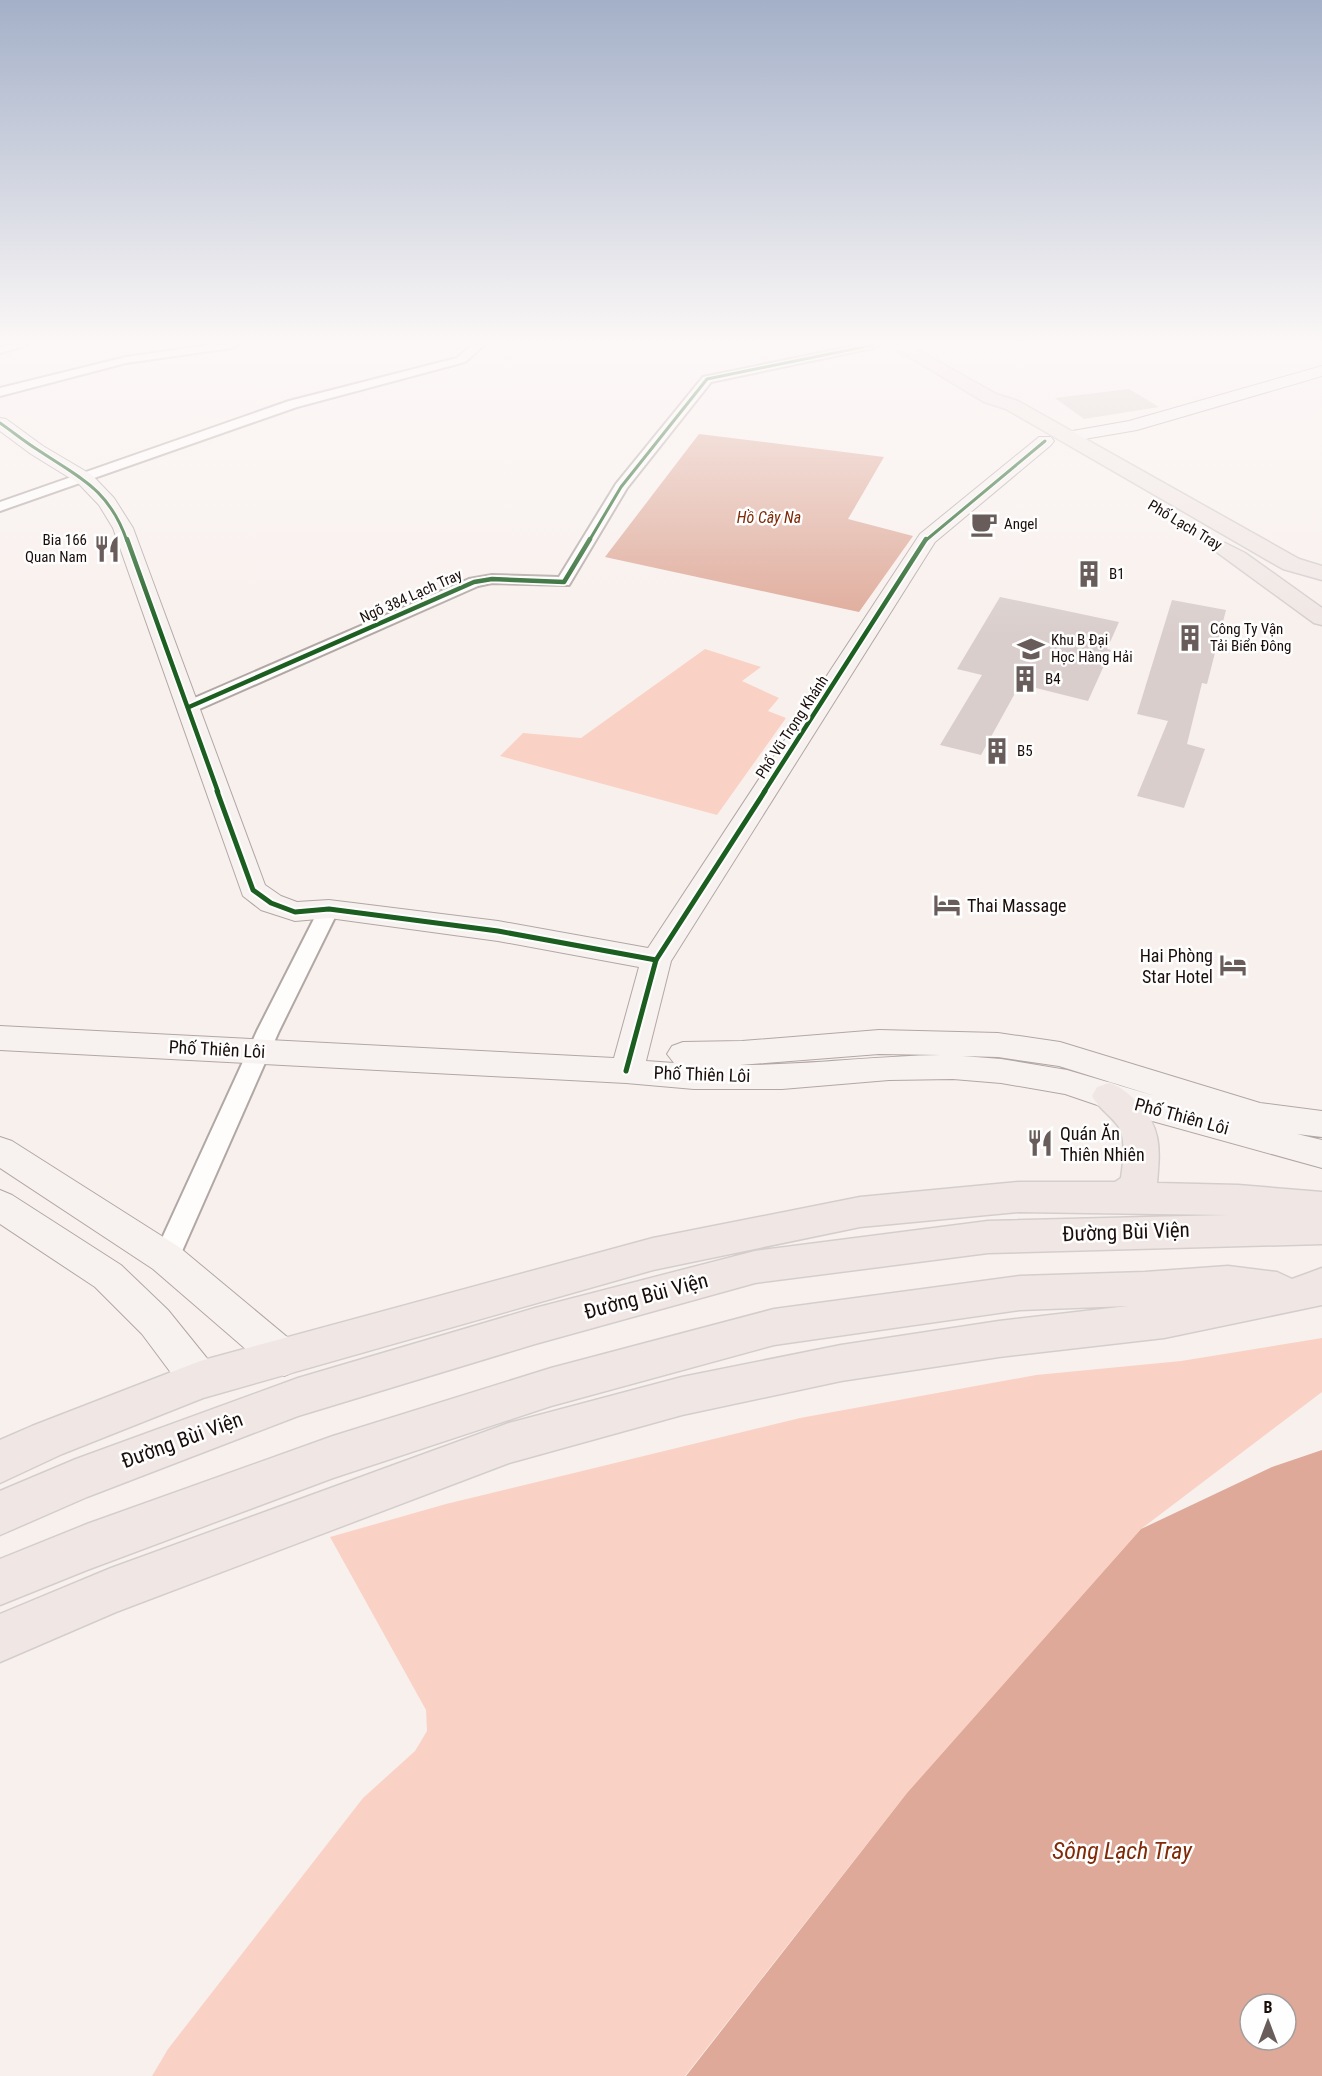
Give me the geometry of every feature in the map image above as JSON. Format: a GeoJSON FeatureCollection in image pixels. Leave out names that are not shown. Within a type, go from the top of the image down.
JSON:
{"type":"FeatureCollection","features":[{"type":"Feature","properties":{"kind":"main road","name":"Phố Lạch Tray"},"geometry":{"type":"LineString","coordinates":[[1060,442],[1258,570],[1269,582],[1322,618]]}},
{"type":"Feature","properties":{"kind":"main road","name":"Phố Lạch Tray"},"geometry":{"type":"LineString","coordinates":[[1061,442],[1291,564],[1322,573]]}},
{"type":"Feature","properties":{"kind":"main road"},"geometry":{"type":"LineString","coordinates":[[1291,564],[1298,574],[1322,588]]}},
{"type":"Feature","properties":{"kind":"main road"},"geometry":{"type":"LineString","coordinates":[[1258,570],[1286,579],[1322,601]]}},
{"type":"Feature","properties":{"kind":"main road"},"geometry":{"type":"LineString","coordinates":[[1109,1096],[1137,1124],[1141,1158],[1139,1186],[1120,1197]]}},
{"type":"Feature","properties":{"kind":"main road","name":"Đường Bùi Viện"},"geometry":{"type":"LineString","coordinates":[[0,1462],[47,1440],[201,1380],[285,1358],[438,1312],[653,1254],[860,1212],[1019,1197],[1120,1197],[1238,1200],[1315,1218]]}},
{"type":"Feature","properties":{"kind":"main road","name":"Đường Bùi Viện"},"geometry":{"type":"LineString","coordinates":[[0,1513],[76,1480],[298,1397],[535,1326],[755,1267],[988,1237],[1315,1218]]}},
{"type":"Feature","properties":{"kind":"main road"},"geometry":{"type":"LineString","coordinates":[[0,1582],[87,1546],[333,1457],[529,1394],[774,1327],[1020,1293],[1145,1289],[1228,1283],[1319,1290]]}},
{"type":"Feature","properties":{"kind":"main road"},"geometry":{"type":"LineString","coordinates":[[0,1638],[111,1591],[509,1443],[682,1396],[841,1363],[999,1339],[1164,1320],[1319,1290]]}},
{"type":"Feature","properties":{"kind":"main road"},"geometry":{"type":"LineString","coordinates":[[87,1546],[111,1591]]}},
{"type":"Feature","properties":{"kind":"street"},"geometry":{"type":"LineString","coordinates":[[26,442],[85,479],[107,502],[123,528],[253,890],[272,903],[295,912],[329,909],[498,931],[656,960]]}},
{"type":"Feature","properties":{"kind":"street"},"geometry":{"type":"LineString","coordinates":[[0,507],[188,442]]}},
{"type":"Feature","properties":{"kind":"street","name":"Ngõ 384 Lạch Tray"},"geometry":{"type":"LineString","coordinates":[[189,707],[474,582],[492,579],[564,582],[621,487],[657,442]]}},
{"type":"Feature","properties":{"kind":"street","name":"Phố Vũ Trọng Khánh"},"geometry":{"type":"LineString","coordinates":[[630,1061],[656,960],[927,538],[1052,442]]}},
{"type":"Feature","properties":{"kind":"street"},"geometry":{"type":"LineString","coordinates":[[166,1258],[264,1041],[329,909]]}},
{"type":"Feature","properties":{"kind":"street","name":"Phố Thiên Lôi"},"geometry":{"type":"LineString","coordinates":[[0,1017],[264,1041],[630,1061],[879,1042],[998,1045],[1060,1054],[1260,1116],[1322,1124]]}},
{"type":"Feature","properties":{"kind":"street","name":"Phố Thiên Lôi"},"geometry":{"type":"LineString","coordinates":[[0,1038],[264,1041]]}},
{"type":"Feature","properties":{"kind":"street","name":"Phố Thiên Lôi"},"geometry":{"type":"LineString","coordinates":[[630,1061],[694,1077],[782,1077],[889,1068],[953,1067],[1002,1071],[1067,1082],[1109,1096],[1322,1154]]}},
{"type":"Feature","properties":{"kind":"street"},"geometry":{"type":"LineString","coordinates":[[0,1151],[166,1258],[285,1358]]}},
{"type":"Feature","properties":{"kind":"street"},"geometry":{"type":"LineString","coordinates":[[0,1205],[108,1276],[155,1322],[201,1380]]}},
{"type":"Feature","properties":{"kind":"shaded area"},"geometry":{"type":"Polygon","coordinates":[[[705,649],[761,667],[742,681],[779,698],[768,711],[786,718],[717,815],[500,756],[523,733],[581,738],[705,649]]]}},
{"type":"Feature","properties":{"kind":"shaded area"},"geometry":{"type":"Polygon","coordinates":[[[1322,1338],[1322,1392],[1141,1529],[907,1793],[685,2076],[152,2076],[168,2049],[363,1798],[415,1751],[427,1731],[426,1710],[330,1537],[446,1504],[800,1418],[1036,1375],[1181,1361],[1322,1338]]]}},
{"type":"Feature","properties":{"kind":"water","name":"Hồ Cây Na"},"geometry":{"type":"Polygon","coordinates":[[[693,442],[762,442],[884,457],[848,519],[913,536],[859,612],[605,557],[693,442]]]}},
{"type":"Feature","properties":{"kind":"water","name":"Sông Lạch Tray"},"geometry":{"type":"Polygon","coordinates":[[[1322,1450],[1322,2076],[686,2076],[907,1793],[1141,1529],[1272,1467],[1322,1450]]]}},
{"type":"Feature","properties":{"kind":"building"},"geometry":{"type":"Polygon","coordinates":[[[1000,597],[1119,622],[1107,649],[1111,650],[1088,701],[1020,684],[981,755],[940,745],[982,675],[957,669],[1000,597]]]}},
{"type":"Feature","properties":{"kind":"building","name":"Công Ty Vận Tải Biển Đông"},"geometry":{"type":"Polygon","coordinates":[[[1172,600],[1226,610],[1207,684],[1202,683],[1187,744],[1205,749],[1184,808],[1137,796],[1168,721],[1137,714],[1172,600]]]}},
{"type":"Feature","properties":{"kind":"cycle path"},"geometry":{"type":"LineString","coordinates":[[26,442],[85,479],[107,502],[123,528],[253,890],[271,903],[295,912],[329,909],[498,931],[656,960]]}},
{"type":"Feature","properties":{"kind":"cycle path"},"geometry":{"type":"LineString","coordinates":[[189,707],[474,582],[492,579],[564,582],[621,487],[657,442]]}},
{"type":"Feature","properties":{"kind":"cycle path"},"geometry":{"type":"LineString","coordinates":[[626,1071],[656,960],[927,538],[1044,442]]}},
{"type":"Feature","properties":{"kind":"place","name":"Angel"},"geometry":{"type":"Point","coordinates":[984,524]}},
{"type":"Feature","properties":{"kind":"place","name":"Bia 166 Quan Nam"},"geometry":{"type":"Point","coordinates":[107,549]}},
{"type":"Feature","properties":{"kind":"place","name":"B1"},"geometry":{"type":"Point","coordinates":[1089,574]}},
{"type":"Feature","properties":{"kind":"place","name":"Công Ty Vận Tải Biển Đông"},"geometry":{"type":"Point","coordinates":[1190,638]}},
{"type":"Feature","properties":{"kind":"place","name":"Khu B Đại Học Hàng Hải"},"geometry":{"type":"Point","coordinates":[1031,649]}},
{"type":"Feature","properties":{"kind":"place","name":"B4"},"geometry":{"type":"Point","coordinates":[1025,679]}},
{"type":"Feature","properties":{"kind":"place","name":"B5"},"geometry":{"type":"Point","coordinates":[997,751]}},
{"type":"Feature","properties":{"kind":"place","name":"Thai Massage"},"geometry":{"type":"Point","coordinates":[947,905]}},
{"type":"Feature","properties":{"kind":"place","name":"Hai Phòng Star Hotel"},"geometry":{"type":"Point","coordinates":[1233,965]}},
{"type":"Feature","properties":{"kind":"place","name":"Quán Ăn Thiên Nhiên"},"geometry":{"type":"Point","coordinates":[1040,1143]}}]}
